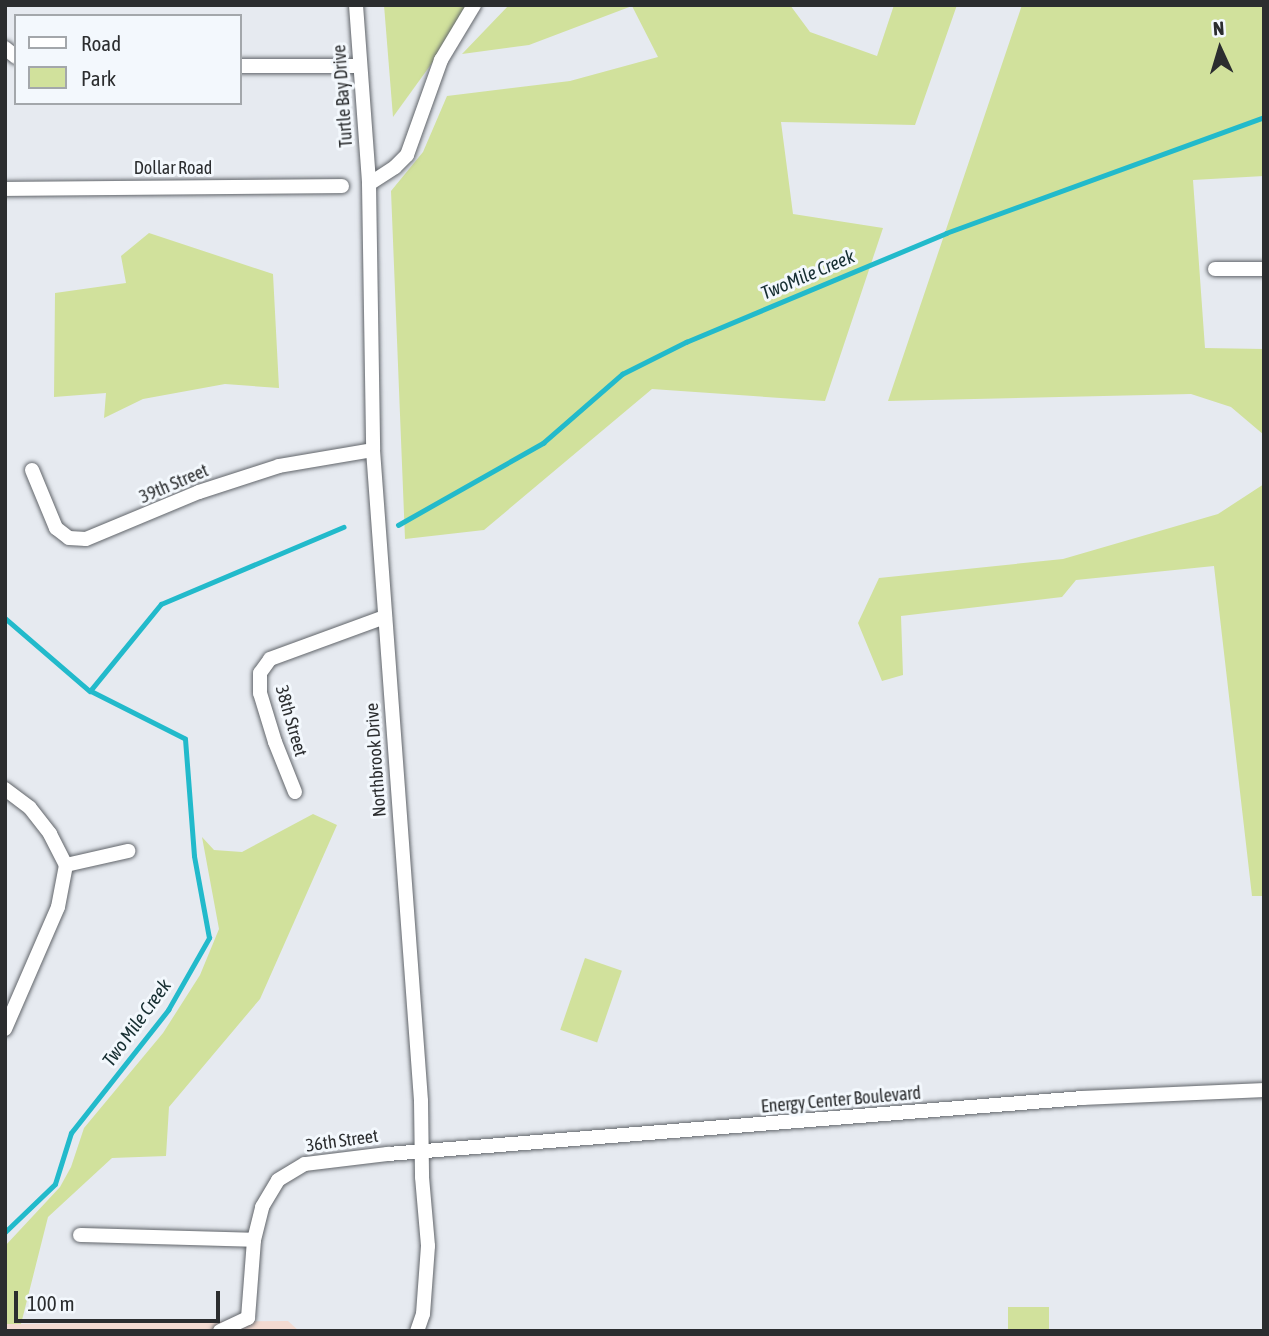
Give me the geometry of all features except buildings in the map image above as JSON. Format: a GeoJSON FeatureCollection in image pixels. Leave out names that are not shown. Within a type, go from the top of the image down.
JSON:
{"type":"FeatureCollection","features":[{"type":"Feature","properties":{"kind":"street","name":"Turtle Bay Drive"},"geometry":{"type":"LineString","coordinates":[[356,5],[369,184]]}},
{"type":"Feature","properties":{"kind":"street"},"geometry":{"type":"LineString","coordinates":[[369,184],[396,167],[407,155],[441,60],[474,5]]}},
{"type":"Feature","properties":{"kind":"street"},"geometry":{"type":"LineString","coordinates":[[242,66],[360,66]]}},
{"type":"Feature","properties":{"kind":"street","name":"Northbrook Drive"},"geometry":{"type":"LineString","coordinates":[[369,184],[373,450],[421,1101],[428,1246],[423,1314],[417,1331]]}},
{"type":"Feature","properties":{"kind":"street","name":"Dollar Road"},"geometry":{"type":"LineString","coordinates":[[5,189],[342,186]]}},
{"type":"Feature","properties":{"kind":"street"},"geometry":{"type":"LineString","coordinates":[[1215,269],[1264,269]]}},
{"type":"Feature","properties":{"kind":"street","name":"39th Street"},"geometry":{"type":"LineString","coordinates":[[32,470],[56,528],[69,538],[86,540],[199,492],[279,466],[373,450]]}},
{"type":"Feature","properties":{"kind":"street","name":"38th Street"},"geometry":{"type":"LineString","coordinates":[[295,792],[275,743],[260,693],[260,673],[270,659],[385,617]]}},
{"type":"Feature","properties":{"kind":"street"},"geometry":{"type":"LineString","coordinates":[[5,789],[30,808],[50,834],[66,865],[58,907],[9,1013],[5,1029]]}},
{"type":"Feature","properties":{"kind":"street"},"geometry":{"type":"LineString","coordinates":[[66,865],[128,851]]}},
{"type":"Feature","properties":{"kind":"street","name":"Energy Center Boulevard"},"geometry":{"type":"LineString","coordinates":[[422,1152],[1083,1098],[1264,1090]]}},
{"type":"Feature","properties":{"kind":"street","name":"36th Street"},"geometry":{"type":"LineString","coordinates":[[219,1331],[247,1318],[254,1240],[262,1207],[278,1180],[305,1164],[336,1158],[422,1152]]}},
{"type":"Feature","properties":{"kind":"street"},"geometry":{"type":"LineString","coordinates":[[80,1235],[254,1240]]}},
{"type":"Feature","properties":{"kind":"shaded area"},"geometry":{"type":"Polygon","coordinates":[[[288,1321],[299,1331],[5,1331],[5,1324],[288,1321]]]}},
{"type":"Feature","properties":{"kind":"green space"},"geometry":{"type":"Polygon","coordinates":[[[384,5],[474,5],[393,117],[384,5]]]}},
{"type":"Feature","properties":{"kind":"green space"},"geometry":{"type":"Polygon","coordinates":[[[509,5],[790,5],[810,32],[877,56],[894,5],[957,5],[915,125],[781,122],[793,214],[883,228],[825,401],[652,389],[484,530],[405,539],[391,191],[423,152],[447,96],[570,81],[658,57],[632,6],[529,45],[462,54],[509,5]]]}},
{"type":"Feature","properties":{"kind":"green space"},"geometry":{"type":"Polygon","coordinates":[[[1022,5],[1264,5],[1264,176],[1193,180],[1205,348],[1264,349],[1264,435],[1231,407],[1191,394],[888,401],[1022,5]]]}},
{"type":"Feature","properties":{"kind":"green space"},"geometry":{"type":"Polygon","coordinates":[[[149,233],[273,274],[279,388],[225,384],[143,399],[104,418],[106,393],[54,397],[55,293],[126,283],[121,256],[149,233]]]}},
{"type":"Feature","properties":{"kind":"green space"},"geometry":{"type":"Polygon","coordinates":[[[1264,484],[1264,896],[1252,896],[1214,566],[1076,580],[1062,597],[901,616],[903,675],[882,681],[858,623],[879,578],[1063,559],[1218,514],[1264,484]]]}},
{"type":"Feature","properties":{"kind":"green space"},"geometry":{"type":"Polygon","coordinates":[[[313,814],[337,825],[260,999],[169,1107],[166,1156],[112,1158],[48,1217],[21,1324],[5,1324],[5,1246],[60,1187],[71,1167],[84,1128],[163,1033],[200,975],[219,929],[202,837],[214,850],[242,852],[313,814]]]}},
{"type":"Feature","properties":{"kind":"green space"},"geometry":{"type":"Polygon","coordinates":[[[585,958],[622,971],[597,1043],[560,1030],[585,958]]]}},
{"type":"Feature","properties":{"kind":"green space"},"geometry":{"type":"Polygon","coordinates":[[[1008,1307],[1049,1307],[1049,1331],[1008,1331],[1008,1307]]]}},
{"type":"Feature","properties":{"kind":"waterway","name":"TwoMile Creek"},"geometry":{"type":"LineString","coordinates":[[398,525],[543,443],[622,374],[686,342],[946,233],[1264,117]]}},
{"type":"Feature","properties":{"kind":"waterway","name":"Two Mile Creek"},"geometry":{"type":"LineString","coordinates":[[5,1232],[55,1184],[71,1133],[168,1010],[209,938],[194,856],[185,739],[90,691],[161,604],[343,527]]}},
{"type":"Feature","properties":{"kind":"waterway","name":"Two Mile Creek"},"geometry":{"type":"LineString","coordinates":[[5,618],[90,691]]}}]}
